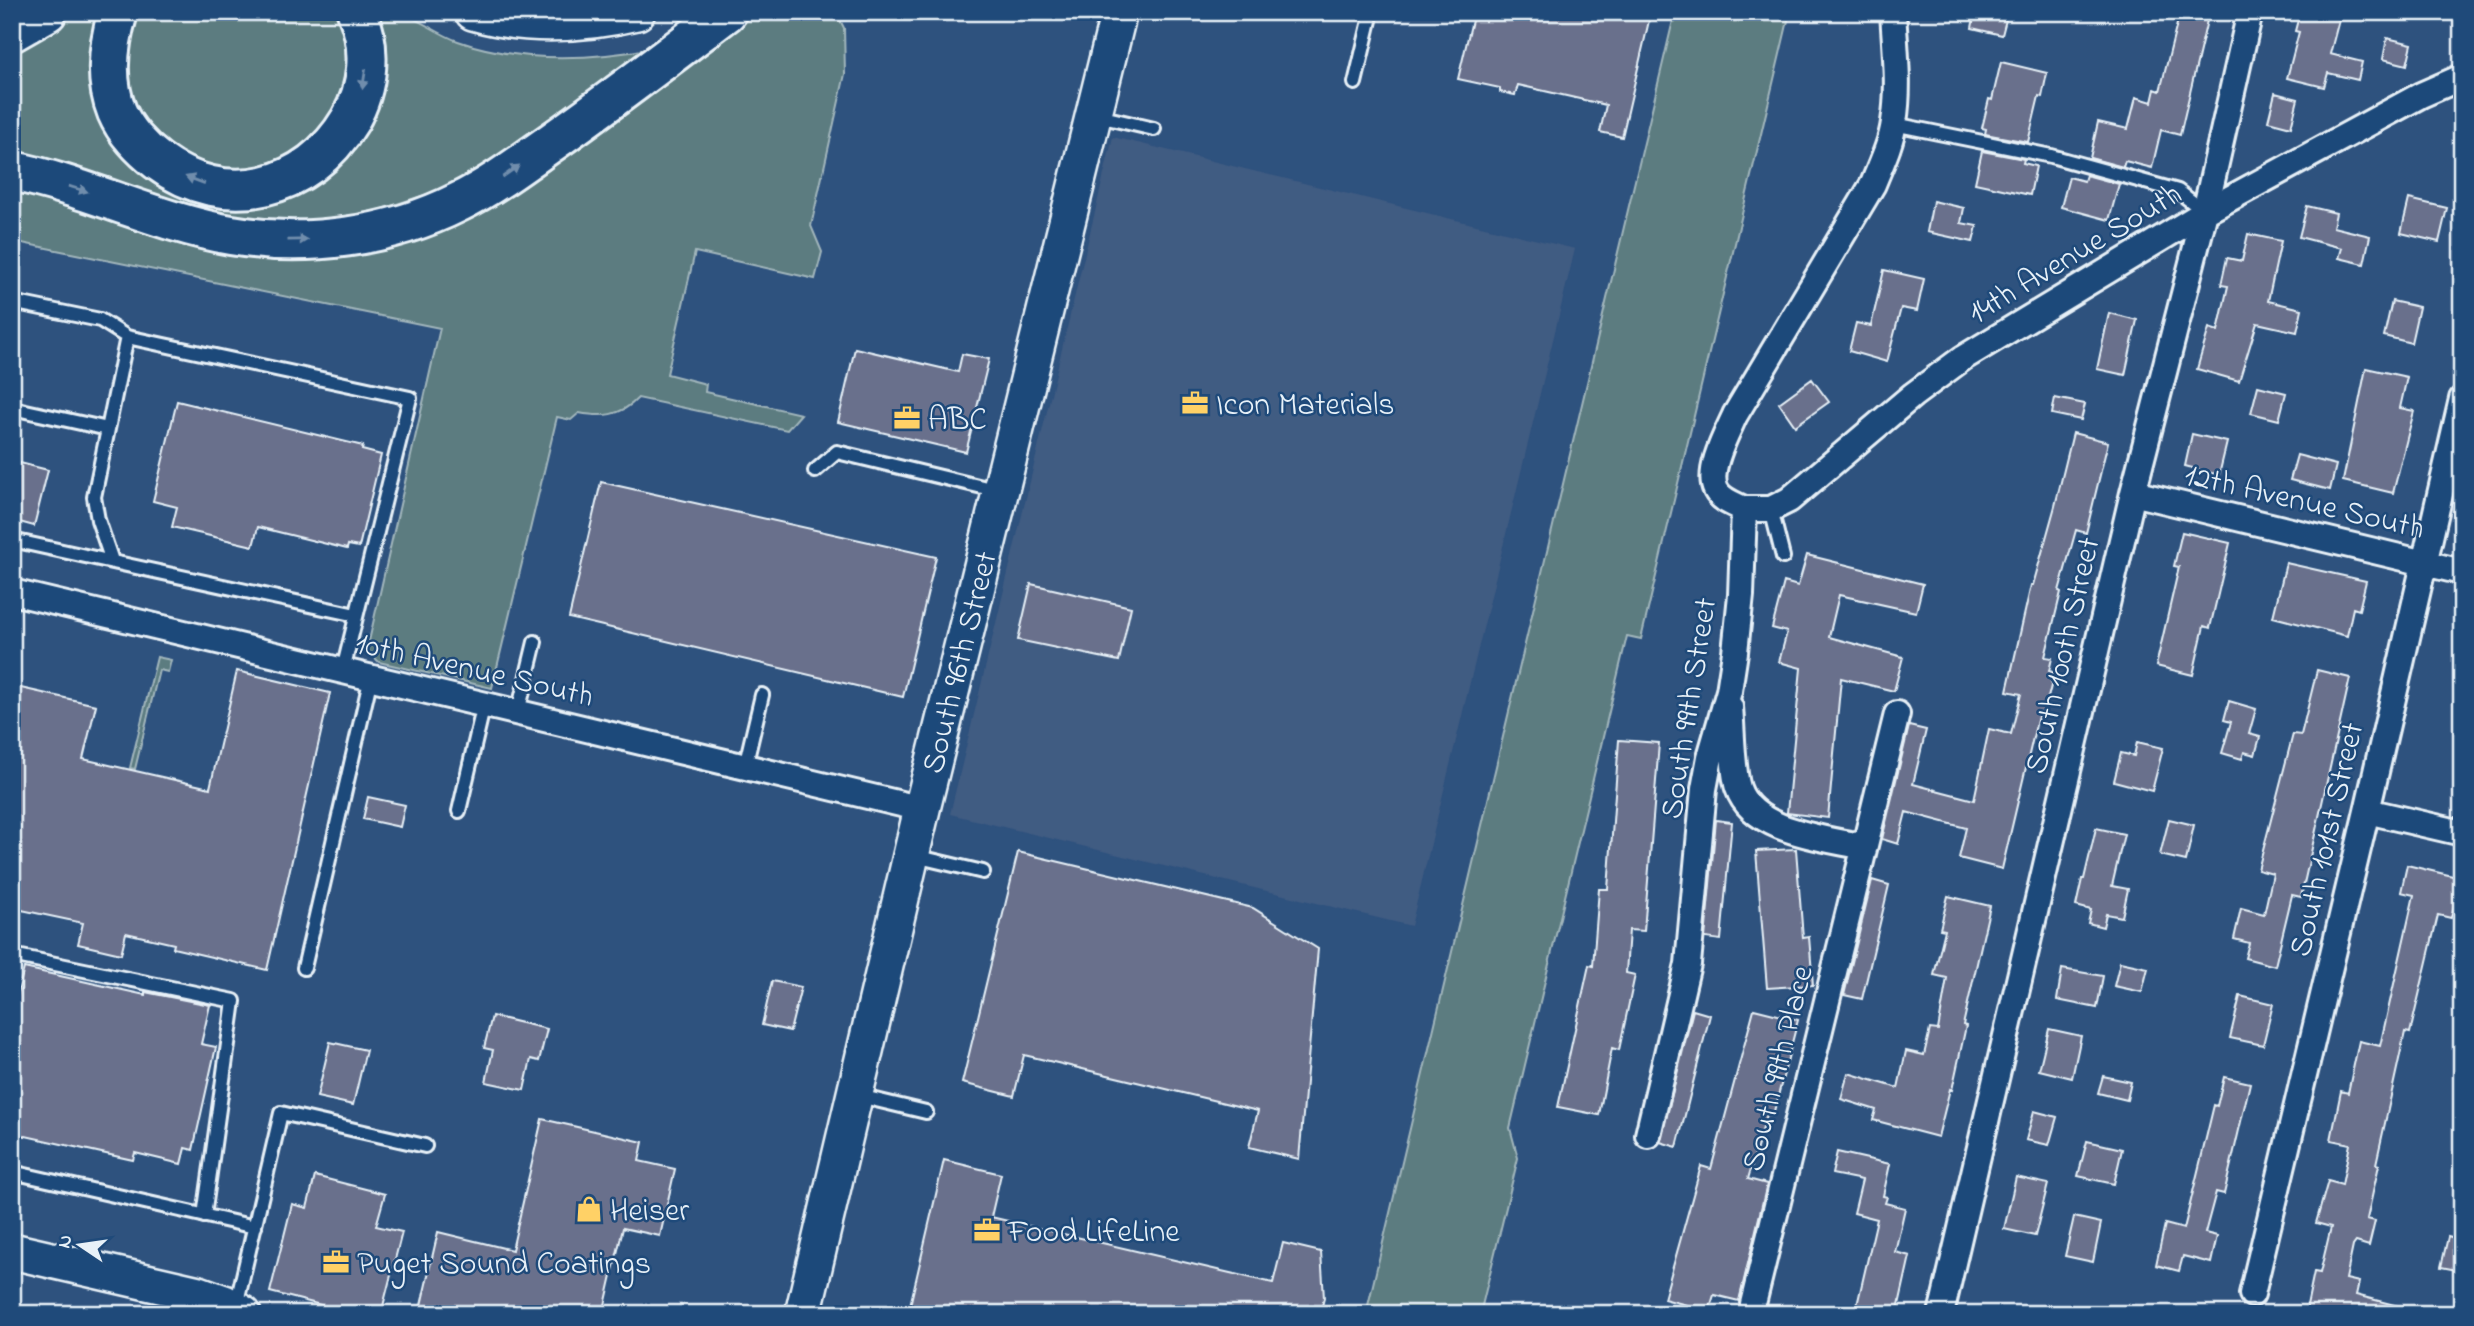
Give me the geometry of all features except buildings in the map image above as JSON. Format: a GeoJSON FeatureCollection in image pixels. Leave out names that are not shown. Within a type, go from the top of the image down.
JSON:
{"type":"FeatureCollection","features":[{"type":"Feature","properties":{"kind":"highway"},"geometry":{"type":"LineString","coordinates":[[12,32],[47,12]]}},
{"type":"Feature","properties":{"kind":"highway"},"geometry":{"type":"LineString","coordinates":[[118,12],[111,34],[110,87],[118,113],[130,133],[146,153],[171,171],[200,183],[228,189],[252,189],[296,175],[319,159],[340,136],[356,109],[366,80],[366,49],[357,12]]}},
{"type":"Feature","properties":{"kind":"highway"},"geometry":{"type":"LineString","coordinates":[[12,171],[77,189],[186,226],[254,239],[334,238],[379,230],[457,204],[494,183],[592,114],[727,12]]}},
{"type":"Feature","properties":{"kind":"street"},"geometry":{"type":"LineString","coordinates":[[473,12],[526,23],[572,23],[637,12]]}},
{"type":"Feature","properties":{"kind":"street","name":"South 96th Street"},"geometry":{"type":"LineString","coordinates":[[803,1314],[922,809],[1119,12]]}},
{"type":"Feature","properties":{"kind":"street"},"geometry":{"type":"LineString","coordinates":[[1771,509],[1744,509],[1726,500],[1716,491],[1713,478],[1720,449],[1735,415],[1873,184],[1886,155],[1898,92],[1892,12]]}},
{"type":"Feature","properties":{"kind":"street","name":"South 100th Street"},"geometry":{"type":"LineString","coordinates":[[1941,1314],[2133,493],[2205,212],[2250,12]]}},
{"type":"Feature","properties":{"kind":"street","name":"14th Avenue South"},"geometry":{"type":"LineString","coordinates":[[1771,509],[1789,500],[1913,395],[1963,358],[2205,212],[2421,95],[2462,77]]}},
{"type":"Feature","properties":{"kind":"street","name":"South 101st Street"},"geometry":{"type":"LineString","coordinates":[[2252,1294],[2462,398]]}},
{"type":"Feature","properties":{"kind":"street","name":"12th Avenue South"},"geometry":{"type":"LineString","coordinates":[[2133,493],[2462,572]]}},
{"type":"Feature","properties":{"kind":"street","name":"South 99th Street"},"geometry":{"type":"LineString","coordinates":[[1648,1135],[1688,964],[1704,789],[1729,691],[1741,595],[1744,509]]}},
{"type":"Feature","properties":{"kind":"street","name":"10th Avenue South"},"geometry":{"type":"LineString","coordinates":[[12,592],[922,809]]}},
{"type":"Feature","properties":{"kind":"street"},"geometry":{"type":"LineString","coordinates":[[1729,691],[1738,787],[1747,804],[1759,816],[1774,825],[1864,847]]}},
{"type":"Feature","properties":{"kind":"street","name":"South 99th Place"},"geometry":{"type":"LineString","coordinates":[[1753,1304],[1897,714]]}},
{"type":"Feature","properties":{"kind":"street"},"geometry":{"type":"LineString","coordinates":[[2367,811],[2462,833]]}},
{"type":"Feature","properties":{"kind":"street"},"geometry":{"type":"LineString","coordinates":[[12,1251],[199,1294],[239,1312]]}},
{"type":"Feature","properties":{"kind":"lane"},"geometry":{"type":"LineString","coordinates":[[1355,83],[1372,12]]}},
{"type":"Feature","properties":{"kind":"lane"},"geometry":{"type":"LineString","coordinates":[[1094,115],[1154,128]]}},
{"type":"Feature","properties":{"kind":"lane"},"geometry":{"type":"LineString","coordinates":[[1894,124],[2051,156],[2178,191],[2205,212]]}},
{"type":"Feature","properties":{"kind":"lane"},"geometry":{"type":"LineString","coordinates":[[12,302],[100,320],[128,337],[410,398],[342,670]]}},
{"type":"Feature","properties":{"kind":"lane"},"geometry":{"type":"LineString","coordinates":[[112,561],[97,520],[94,498],[128,337]]}},
{"type":"Feature","properties":{"kind":"lane"},"geometry":{"type":"LineString","coordinates":[[12,408],[108,429]]}},
{"type":"Feature","properties":{"kind":"lane"},"geometry":{"type":"LineString","coordinates":[[815,471],[837,452],[1000,492]]}},
{"type":"Feature","properties":{"kind":"lane"},"geometry":{"type":"LineString","coordinates":[[1771,509],[1783,557]]}},
{"type":"Feature","properties":{"kind":"lane"},"geometry":{"type":"LineString","coordinates":[[12,540],[356,615]]}},
{"type":"Feature","properties":{"kind":"lane"},"geometry":{"type":"LineString","coordinates":[[518,712],[534,642]]}},
{"type":"Feature","properties":{"kind":"lane"},"geometry":{"type":"LineString","coordinates":[[304,968],[371,677]]}},
{"type":"Feature","properties":{"kind":"lane"},"geometry":{"type":"LineString","coordinates":[[745,767],[762,695]]}},
{"type":"Feature","properties":{"kind":"lane"},"geometry":{"type":"LineString","coordinates":[[459,811],[484,704]]}},
{"type":"Feature","properties":{"kind":"lane"},"geometry":{"type":"LineString","coordinates":[[911,855],[982,872]]}},
{"type":"Feature","properties":{"kind":"lane"},"geometry":{"type":"LineString","coordinates":[[12,955],[234,1001],[204,1216]]}},
{"type":"Feature","properties":{"kind":"lane"},"geometry":{"type":"LineString","coordinates":[[855,1095],[926,1112]]}},
{"type":"Feature","properties":{"kind":"lane"},"geometry":{"type":"LineString","coordinates":[[239,1312],[281,1113],[425,1146]]}},
{"type":"Feature","properties":{"kind":"lane"},"geometry":{"type":"LineString","coordinates":[[12,1172],[255,1227]]}},
{"type":"Feature","properties":{"kind":"shaded area"},"geometry":{"type":"Polygon","coordinates":[[[1113,137],[1575,249],[1411,926],[950,814],[1113,137]]]}},
{"type":"Feature","properties":{"kind":"green space"},"geometry":{"type":"Polygon","coordinates":[[[57,12],[104,12],[147,166],[316,178],[374,12],[401,13],[458,41],[508,53],[584,57],[659,47],[477,171],[446,188],[357,217],[325,222],[261,222],[206,214],[97,175],[12,150],[12,38],[57,12]]]}},
{"type":"Feature","properties":{"kind":"green space"},"geometry":{"type":"Polygon","coordinates":[[[136,12],[347,12],[354,54],[330,125],[292,155],[257,169],[244,171],[225,168],[187,157],[157,134],[136,103],[130,85],[127,59],[136,12]]]}},
{"type":"Feature","properties":{"kind":"green space"},"geometry":{"type":"Polygon","coordinates":[[[757,12],[836,12],[844,28],[845,74],[811,226],[822,252],[815,279],[695,252],[667,374],[706,384],[705,392],[801,414],[787,430],[638,398],[624,409],[610,414],[579,413],[571,420],[557,417],[492,688],[379,662],[367,650],[440,328],[12,241],[12,181],[254,253],[533,173],[757,12]]]}},
{"type":"Feature","properties":{"kind":"green space"},"geometry":{"type":"Polygon","coordinates":[[[1675,12],[1790,12],[1641,639],[1627,636],[1510,1128],[1518,1158],[1480,1314],[1366,1314],[1675,12]]]}},
{"type":"Feature","properties":{"kind":"green space"},"geometry":{"type":"Polygon","coordinates":[[[157,657],[171,660],[168,672],[159,670],[135,769],[130,768],[157,657]]]}},
{"type":"Feature","properties":{"kind":"place","name":"Icon Materials"},"geometry":{"type":"Point","coordinates":[1195,403]}},
{"type":"Feature","properties":{"kind":"place","name":"ABC"},"geometry":{"type":"Point","coordinates":[907,418]}},
{"type":"Feature","properties":{"kind":"place","name":"Heiser"},"geometry":{"type":"Point","coordinates":[589,1209]}},
{"type":"Feature","properties":{"kind":"place","name":"Food LifeLine"},"geometry":{"type":"Point","coordinates":[987,1230]}},
{"type":"Feature","properties":{"kind":"place","name":"Puget Sound Coatings"},"geometry":{"type":"Point","coordinates":[336,1262]}}]}
